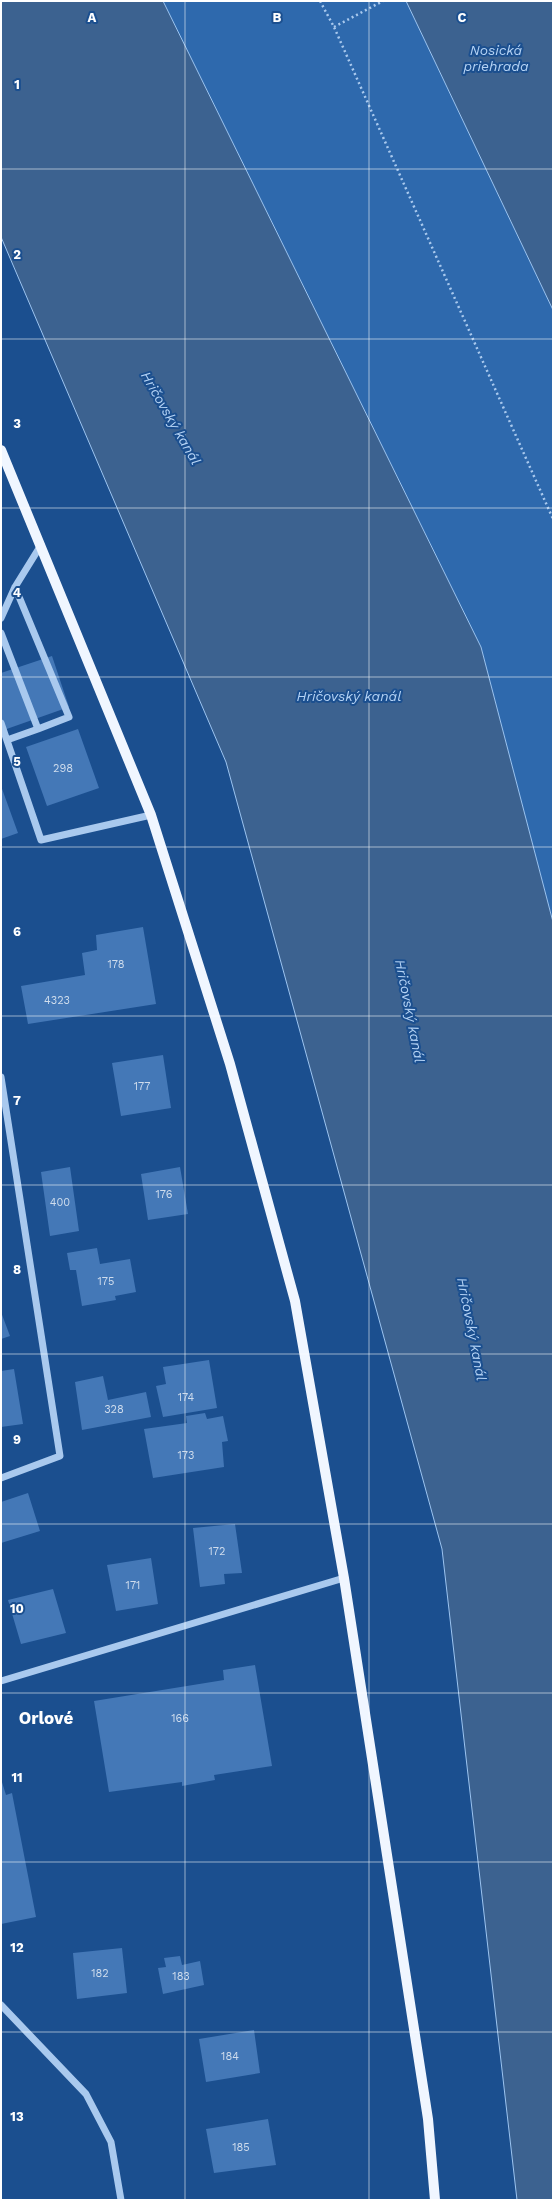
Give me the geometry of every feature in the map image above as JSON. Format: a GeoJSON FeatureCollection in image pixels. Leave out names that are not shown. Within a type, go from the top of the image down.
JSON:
{"type":"FeatureCollection","features":[{"type":"Feature","properties":{"kind":"main road"},"geometry":{"type":"LineString","coordinates":[[1,450],[42,545],[151,815],[230,1064],[295,1301],[344,1578],[428,2119],[434,2200]]}},
{"type":"Feature","properties":{"kind":"street"},"geometry":{"type":"LineString","coordinates":[[1,618],[15,586],[42,545]]}},
{"type":"Feature","properties":{"kind":"street"},"geometry":{"type":"LineString","coordinates":[[7,740],[69,717],[15,586]]}},
{"type":"Feature","properties":{"kind":"street"},"geometry":{"type":"LineString","coordinates":[[1,633],[38,729]]}},
{"type":"Feature","properties":{"kind":"street"},"geometry":{"type":"LineString","coordinates":[[1,723],[41,840],[151,815]]}},
{"type":"Feature","properties":{"kind":"street"},"geometry":{"type":"LineString","coordinates":[[1,1077],[60,1456],[1,1478]]}},
{"type":"Feature","properties":{"kind":"street"},"geometry":{"type":"LineString","coordinates":[[1,1681],[344,1578]]}},
{"type":"Feature","properties":{"kind":"street"},"geometry":{"type":"LineString","coordinates":[[1,2005],[86,2094],[111,2142],[121,2200]]}},
{"type":"Feature","properties":{"kind":"path"},"geometry":{"type":"LineString","coordinates":[[320,1],[334,27],[553,518]]}},
{"type":"Feature","properties":{"kind":"path"},"geometry":{"type":"LineString","coordinates":[[334,27],[383,1]]}},
{"type":"Feature","properties":{"kind":"shaded area"},"geometry":{"type":"Polygon","coordinates":[[[163,1],[406,1],[553,310],[553,922],[481,647],[163,1]]]}},
{"type":"Feature","properties":{"kind":"water","name":"Hričovský kanál"},"geometry":{"type":"Polygon","coordinates":[[[1,1],[163,1],[481,647],[553,922],[553,2200],[517,2200],[442,1549],[226,762],[1,237],[1,1]]]}},
{"type":"Feature","properties":{"kind":"water","name":"Nosická priehrada"},"geometry":{"type":"Polygon","coordinates":[[[406,1],[553,1],[553,310],[406,1]]]}},
{"type":"Feature","properties":{"kind":"building"},"geometry":{"type":"Polygon","coordinates":[[[52,656],[69,707],[1,731],[1,673],[52,656]]]}},
{"type":"Feature","properties":{"kind":"building"},"geometry":{"type":"Polygon","coordinates":[[[78,729],[99,788],[47,806],[26,747],[78,729]]]}},
{"type":"Feature","properties":{"kind":"building"},"geometry":{"type":"Polygon","coordinates":[[[1,786],[18,833],[1,839],[1,786]]]}},
{"type":"Feature","properties":{"kind":"building"},"geometry":{"type":"Polygon","coordinates":[[[143,927],[156,1004],[28,1024],[21,986],[85,975],[82,953],[97,950],[96,935],[143,927]]]}},
{"type":"Feature","properties":{"kind":"building"},"geometry":{"type":"Polygon","coordinates":[[[163,1055],[171,1108],[121,1116],[112,1063],[163,1055]]]}},
{"type":"Feature","properties":{"kind":"building"},"geometry":{"type":"Polygon","coordinates":[[[70,1167],[79,1231],[50,1236],[41,1172],[70,1167]]]}},
{"type":"Feature","properties":{"kind":"building"},"geometry":{"type":"Polygon","coordinates":[[[180,1167],[188,1214],[148,1220],[141,1174],[180,1167]]]}},
{"type":"Feature","properties":{"kind":"building"},"geometry":{"type":"Polygon","coordinates":[[[97,1248],[100,1264],[130,1259],[136,1292],[115,1296],[116,1300],[82,1306],[76,1270],[70,1270],[67,1253],[97,1248]]]}},
{"type":"Feature","properties":{"kind":"building"},"geometry":{"type":"Polygon","coordinates":[[[1,1312],[10,1336],[1,1339],[1,1312]]]}},
{"type":"Feature","properties":{"kind":"building"},"geometry":{"type":"Polygon","coordinates":[[[209,1360],[217,1408],[163,1417],[156,1386],[166,1384],[163,1367],[209,1360]]]}},
{"type":"Feature","properties":{"kind":"building"},"geometry":{"type":"Polygon","coordinates":[[[14,1369],[23,1424],[1,1427],[1,1371],[14,1369]]]}},
{"type":"Feature","properties":{"kind":"building"},"geometry":{"type":"Polygon","coordinates":[[[103,1376],[108,1400],[146,1392],[151,1417],[82,1430],[75,1382],[103,1376]]]}},
{"type":"Feature","properties":{"kind":"building"},"geometry":{"type":"Polygon","coordinates":[[[205,1413],[207,1419],[223,1416],[228,1441],[222,1442],[224,1467],[153,1478],[144,1429],[187,1423],[186,1416],[205,1413]]]}},
{"type":"Feature","properties":{"kind":"building"},"geometry":{"type":"Polygon","coordinates":[[[28,1493],[40,1531],[1,1543],[1,1502],[28,1493]]]}},
{"type":"Feature","properties":{"kind":"building"},"geometry":{"type":"Polygon","coordinates":[[[235,1524],[242,1573],[224,1574],[225,1584],[200,1587],[193,1528],[235,1524]]]}},
{"type":"Feature","properties":{"kind":"building"},"geometry":{"type":"Polygon","coordinates":[[[151,1558],[158,1604],[116,1611],[107,1565],[151,1558]]]}},
{"type":"Feature","properties":{"kind":"building"},"geometry":{"type":"Polygon","coordinates":[[[53,1589],[66,1633],[21,1644],[8,1600],[53,1589]]]}},
{"type":"Feature","properties":{"kind":"building"},"geometry":{"type":"Polygon","coordinates":[[[255,1665],[272,1766],[214,1775],[215,1780],[182,1786],[182,1782],[109,1792],[94,1701],[224,1680],[223,1670],[255,1665]]]}},
{"type":"Feature","properties":{"kind":"building"},"geometry":{"type":"Polygon","coordinates":[[[1,1779],[6,1795],[12,1793],[36,1917],[1,1924],[1,1779]]]}},
{"type":"Feature","properties":{"kind":"building"},"geometry":{"type":"Polygon","coordinates":[[[122,1948],[127,1993],[77,1999],[73,1953],[122,1948]]]}},
{"type":"Feature","properties":{"kind":"building"},"geometry":{"type":"Polygon","coordinates":[[[180,1956],[182,1965],[200,1961],[204,1985],[163,1994],[158,1968],[166,1967],[164,1958],[180,1956]]]}},
{"type":"Feature","properties":{"kind":"building"},"geometry":{"type":"Polygon","coordinates":[[[254,2030],[260,2073],[206,2082],[199,2039],[254,2030]]]}},
{"type":"Feature","properties":{"kind":"building"},"geometry":{"type":"Polygon","coordinates":[[[268,2119],[276,2165],[214,2173],[206,2129],[268,2119]]]}},
{"type":"Feature","properties":{"kind":"district","name":"Orlové"},"geometry":{"type":"Point","coordinates":[46,1718]}}]}
